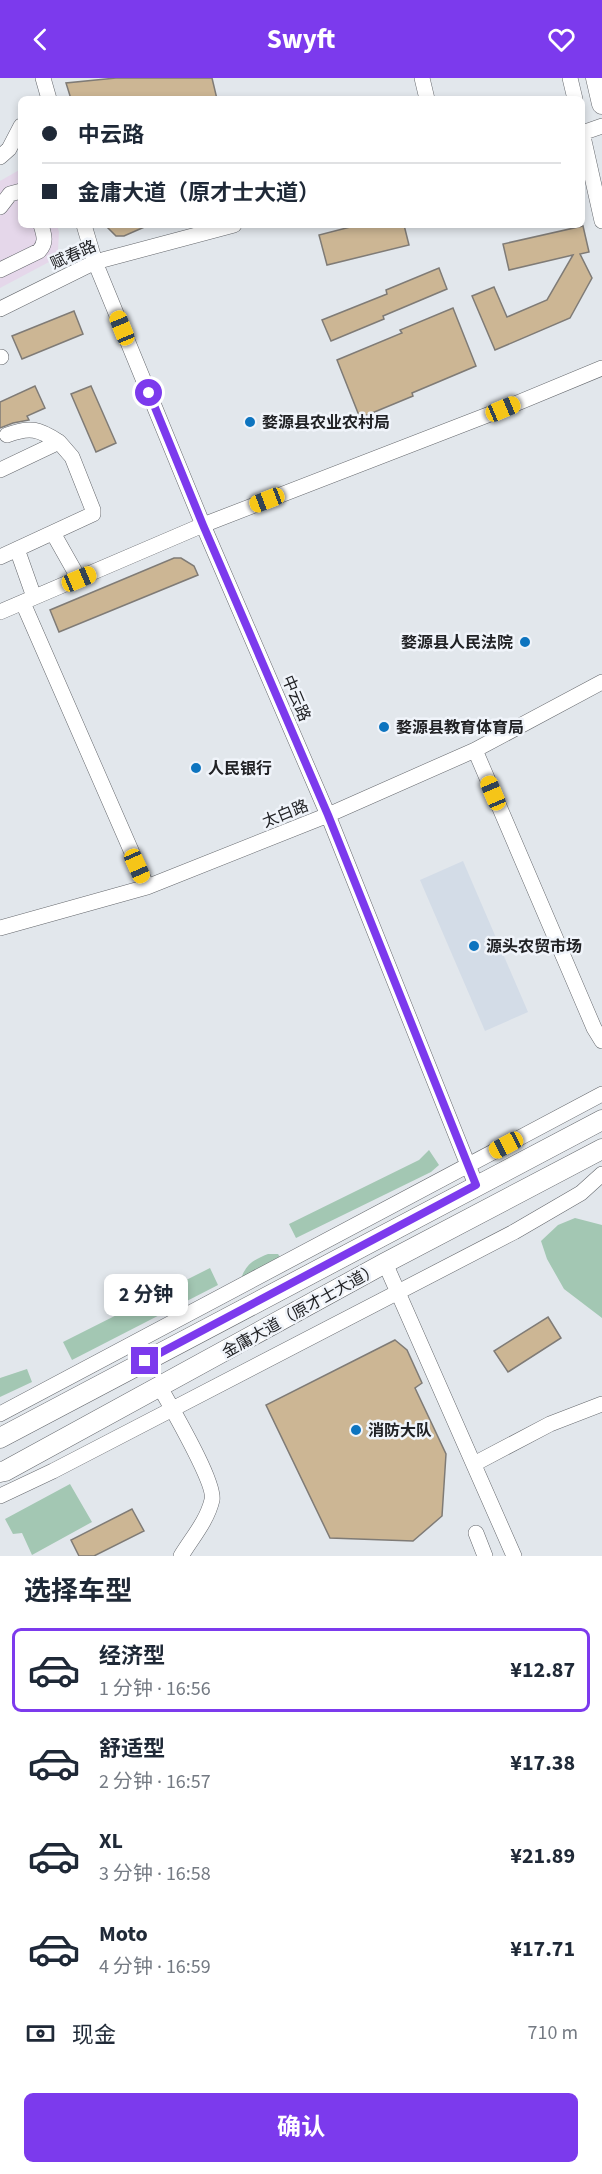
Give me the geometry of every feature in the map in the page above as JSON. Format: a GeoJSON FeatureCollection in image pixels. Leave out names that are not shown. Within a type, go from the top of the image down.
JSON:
{"type":"FeatureCollection","features":[{"type":"Feature","properties":{"kind":"main road"},"geometry":{"type":"LineString","coordinates":[[596,78],[602,104]]}},
{"type":"Feature","properties":{"kind":"main road","name":"金庸大道（原才士大道）"},"geometry":{"type":"LineString","coordinates":[[0,1438],[602,1120]]}},
{"type":"Feature","properties":{"kind":"main road","name":"金庸大道（原才士大道）"},"geometry":{"type":"LineString","coordinates":[[0,1472],[385,1263],[599,1153]]}},
{"type":"Feature","properties":{"kind":"street"},"geometry":{"type":"LineString","coordinates":[[422,78],[426,96]]}},
{"type":"Feature","properties":{"kind":"street"},"geometry":{"type":"LineString","coordinates":[[570,78],[573,96]]}},
{"type":"Feature","properties":{"kind":"street"},"geometry":{"type":"LineString","coordinates":[[585,131],[602,126]]}},
{"type":"Feature","properties":{"kind":"street"},"geometry":{"type":"LineString","coordinates":[[2,154],[9,149],[18,132]]}},
{"type":"Feature","properties":{"kind":"street"},"geometry":{"type":"LineString","coordinates":[[585,145],[602,221]]}},
{"type":"Feature","properties":{"kind":"street"},"geometry":{"type":"LineString","coordinates":[[0,207],[10,194],[18,192]]}},
{"type":"Feature","properties":{"kind":"street"},"geometry":{"type":"LineString","coordinates":[[0,270],[39,251],[44,246],[45,239],[42,228]]}},
{"type":"Feature","properties":{"kind":"street","name":"中云路"},"geometry":{"type":"LineString","coordinates":[[85,228],[95,262],[203,525],[328,815],[476,1185]]}},
{"type":"Feature","properties":{"kind":"street","name":"赋春路"},"geometry":{"type":"LineString","coordinates":[[0,309],[95,262],[223,228]]}},
{"type":"Feature","properties":{"kind":"street"},"geometry":{"type":"LineString","coordinates":[[0,612],[203,525],[503,409],[602,368]]}},
{"type":"Feature","properties":{"kind":"street"},"geometry":{"type":"LineString","coordinates":[[0,557],[93,514],[72,457],[59,442],[34,429],[21,430],[7,435]]}},
{"type":"Feature","properties":{"kind":"street"},"geometry":{"type":"LineString","coordinates":[[0,470],[59,442]]}},
{"type":"Feature","properties":{"kind":"street"},"geometry":{"type":"LineString","coordinates":[[53,533],[79,579]]}},
{"type":"Feature","properties":{"kind":"street"},"geometry":{"type":"LineString","coordinates":[[18,549],[28,600],[147,888]]}},
{"type":"Feature","properties":{"kind":"street","name":"太白路"},"geometry":{"type":"LineString","coordinates":[[0,928],[147,888],[328,815],[475,750],[602,682]]}},
{"type":"Feature","properties":{"kind":"street"},"geometry":{"type":"LineString","coordinates":[[475,750],[594,1028],[602,1041]]}},
{"type":"Feature","properties":{"kind":"street"},"geometry":{"type":"LineString","coordinates":[[0,1414],[602,1094]]}},
{"type":"Feature","properties":{"kind":"street"},"geometry":{"type":"LineString","coordinates":[[0,1496],[53,1471],[542,1215],[581,1193],[602,1174]]}},
{"type":"Feature","properties":{"kind":"street"},"geometry":{"type":"LineString","coordinates":[[385,1263],[514,1556]]}},
{"type":"Feature","properties":{"kind":"street"},"geometry":{"type":"LineString","coordinates":[[160,1387],[204,1472],[213,1497],[203,1522],[181,1556]]}},
{"type":"Feature","properties":{"kind":"street"},"geometry":{"type":"LineString","coordinates":[[474,1464],[550,1424],[602,1404]]}},
{"type":"Feature","properties":{"kind":"street"},"geometry":{"type":"LineString","coordinates":[[476,1533],[485,1556]]}},
{"type":"Feature","properties":{"kind":"shaded area"},"geometry":{"type":"Polygon","coordinates":[[[18,171],[18,228],[58,228],[59,232],[58,250],[49,262],[0,288],[0,181],[18,171]]]}},
{"type":"Feature","properties":{"kind":"shaded area","name":"源头农贸市场"},"geometry":{"type":"Polygon","coordinates":[[[463,861],[528,1012],[485,1031],[420,880],[463,861]]]}},
{"type":"Feature","properties":{"kind":"green space"},"geometry":{"type":"Polygon","coordinates":[[[429,1150],[439,1165],[431,1172],[296,1238],[289,1224],[419,1160],[429,1150]]]}},
{"type":"Feature","properties":{"kind":"green space"},"geometry":{"type":"Polygon","coordinates":[[[575,1218],[602,1225],[602,1318],[564,1289],[547,1259],[541,1241],[558,1225],[575,1218]]]}},
{"type":"Feature","properties":{"kind":"green space"},"geometry":{"type":"Polygon","coordinates":[[[268,1254],[278,1254],[282,1260],[245,1281],[242,1276],[246,1268],[268,1254]]]}},
{"type":"Feature","properties":{"kind":"green space"},"geometry":{"type":"Polygon","coordinates":[[[210,1268],[218,1285],[72,1360],[63,1342],[210,1268]]]}},
{"type":"Feature","properties":{"kind":"green space"},"geometry":{"type":"Polygon","coordinates":[[[27,1369],[32,1382],[0,1397],[0,1378],[27,1369]]]}},
{"type":"Feature","properties":{"kind":"green space"},"geometry":{"type":"Polygon","coordinates":[[[70,1484],[92,1522],[32,1555],[22,1533],[13,1534],[5,1519],[70,1484]]]}},
{"type":"Feature","properties":{"kind":"building"},"geometry":{"type":"Polygon","coordinates":[[[116,78],[212,78],[216,96],[70,96],[66,83],[116,78]]]}},
{"type":"Feature","properties":{"kind":"building"},"geometry":{"type":"Polygon","coordinates":[[[108,228],[142,228],[124,236],[116,236],[108,228]]]}},
{"type":"Feature","properties":{"kind":"building"},"geometry":{"type":"Polygon","coordinates":[[[346,228],[405,228],[409,245],[327,265],[319,235],[346,228]]]}},
{"type":"Feature","properties":{"kind":"building"},"geometry":{"type":"Polygon","coordinates":[[[574,228],[583,228],[589,252],[580,254],[592,278],[570,318],[495,350],[472,296],[494,287],[507,317],[547,300],[573,255],[509,270],[503,244],[574,228]]]}},
{"type":"Feature","properties":{"kind":"building"},"geometry":{"type":"Polygon","coordinates":[[[439,268],[447,289],[331,341],[322,320],[387,294],[386,290],[439,268]]]}},
{"type":"Feature","properties":{"kind":"building"},"geometry":{"type":"Polygon","coordinates":[[[453,308],[476,366],[360,418],[337,360],[402,333],[400,330],[453,308]]]}},
{"type":"Feature","properties":{"kind":"building"},"geometry":{"type":"Polygon","coordinates":[[[74,311],[83,334],[22,359],[12,336],[74,311]]]}},
{"type":"Feature","properties":{"kind":"building"},"geometry":{"type":"Polygon","coordinates":[[[35,386],[45,408],[27,416],[29,420],[0,428],[0,402],[35,386]]]}},
{"type":"Feature","properties":{"kind":"building"},"geometry":{"type":"Polygon","coordinates":[[[91,386],[116,443],[96,452],[71,394],[91,386]]]}},
{"type":"Feature","properties":{"kind":"building"},"geometry":{"type":"Polygon","coordinates":[[[174,558],[181,558],[194,566],[198,575],[59,632],[50,610],[174,558]]]}},
{"type":"Feature","properties":{"kind":"building"},"geometry":{"type":"Polygon","coordinates":[[[548,1317],[561,1338],[508,1372],[494,1351],[548,1317]]]}},
{"type":"Feature","properties":{"kind":"building","name":"消防大队"},"geometry":{"type":"Polygon","coordinates":[[[395,1340],[407,1350],[422,1383],[415,1388],[446,1454],[442,1516],[413,1541],[330,1538],[266,1405],[395,1340]]]}},
{"type":"Feature","properties":{"kind":"building"},"geometry":{"type":"Polygon","coordinates":[[[132,1509],[144,1531],[94,1556],[79,1556],[71,1540],[132,1509]]]}},
{"type":"Feature","properties":{"kind":"place","name":"婺源县农业农村局"},"geometry":{"type":"Point","coordinates":[250,422]}},
{"type":"Feature","properties":{"kind":"place","name":"婺源县人民法院"},"geometry":{"type":"Point","coordinates":[525,642]}},
{"type":"Feature","properties":{"kind":"place","name":"婺源县教育体育局"},"geometry":{"type":"Point","coordinates":[384,727]}},
{"type":"Feature","properties":{"kind":"place","name":"人民银行"},"geometry":{"type":"Point","coordinates":[196,768]}},
{"type":"Feature","properties":{"kind":"place","name":"源头农贸市场"},"geometry":{"type":"Point","coordinates":[474,946]}},
{"type":"Feature","properties":{"kind":"place","name":"消防大队"},"geometry":{"type":"Point","coordinates":[356,1430]}},
{"type":"Feature","properties":{"kind":"route"},"geometry":{"type":"LineString","coordinates":[[145,1361],[476,1185],[328,815],[203,525],[149,393]]}}]}
